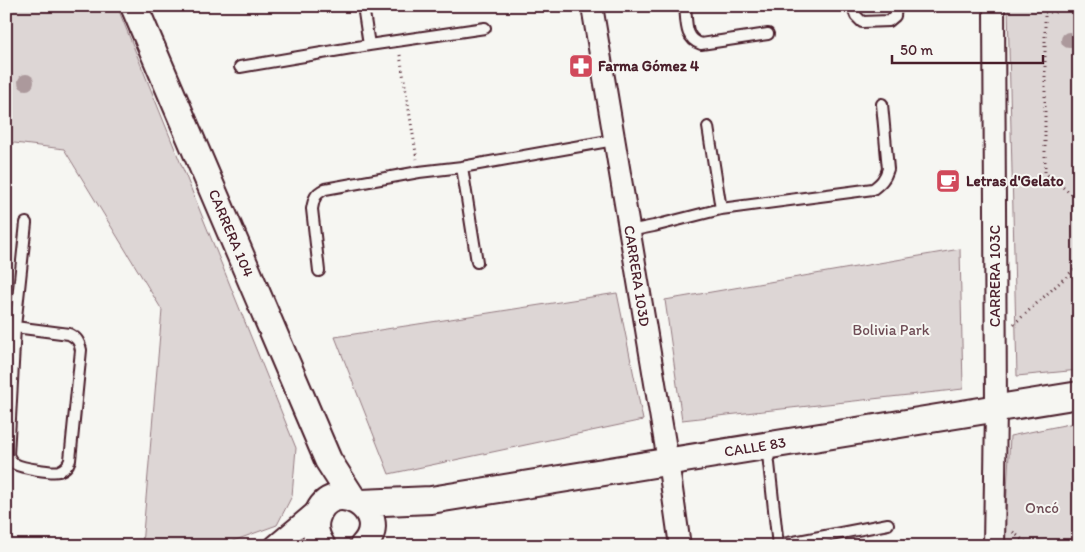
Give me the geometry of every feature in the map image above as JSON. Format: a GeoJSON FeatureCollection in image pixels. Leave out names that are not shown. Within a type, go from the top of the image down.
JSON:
{"type":"FeatureCollection","features":[{"type":"Feature","properties":{"kind":"street","name":"CARRERA 104"},"geometry":{"type":"LineString","coordinates":[[134,6],[328,460],[340,503],[367,510],[370,518],[370,538]]}},
{"type":"Feature","properties":{"kind":"street","name":"CARRERA 103D"},"geometry":{"type":"LineString","coordinates":[[592,6],[668,461],[680,546]]}},
{"type":"Feature","properties":{"kind":"street","name":"CARRERA 103C"},"geometry":{"type":"LineString","coordinates":[[994,6],[996,342],[994,546]]}},
{"type":"Feature","properties":{"kind":"street","name":"CALLE 83"},"geometry":{"type":"LineString","coordinates":[[340,503],[431,500],[1079,395]]}},
{"type":"Feature","properties":{"kind":"street","name":"CALLE 83"},"geometry":{"type":"LineString","coordinates":[[370,538],[431,500]]}},
{"type":"Feature","properties":{"kind":"street"},"geometry":{"type":"LineString","coordinates":[[315,546],[322,545],[315,529],[315,519],[340,503]]}},
{"type":"Feature","properties":{"kind":"street"},"geometry":{"type":"LineString","coordinates":[[275,546],[340,503]]}},
{"type":"Feature","properties":{"kind":"lane"},"geometry":{"type":"LineString","coordinates":[[363,6],[369,45]]}},
{"type":"Feature","properties":{"kind":"lane"},"geometry":{"type":"LineString","coordinates":[[685,6],[689,34],[693,41],[701,44],[768,34]]}},
{"type":"Feature","properties":{"kind":"lane"},"geometry":{"type":"LineString","coordinates":[[852,6],[856,16],[862,22],[889,21],[895,16],[896,6]]}},
{"type":"Feature","properties":{"kind":"lane"},"geometry":{"type":"LineString","coordinates":[[240,67],[485,28]]}},
{"type":"Feature","properties":{"kind":"lane"},"geometry":{"type":"LineString","coordinates":[[629,230],[654,226],[722,209],[873,189],[881,184],[886,177],[888,169],[882,104]]}},
{"type":"Feature","properties":{"kind":"lane"},"geometry":{"type":"LineString","coordinates":[[708,126],[722,209]]}},
{"type":"Feature","properties":{"kind":"lane"},"geometry":{"type":"LineString","coordinates":[[319,271],[312,209],[314,199],[318,193],[325,189],[614,140]]}},
{"type":"Feature","properties":{"kind":"lane"},"geometry":{"type":"LineString","coordinates":[[462,167],[476,262]]}},
{"type":"Feature","properties":{"kind":"lane"},"geometry":{"type":"LineString","coordinates":[[11,327],[69,334],[76,337],[79,342],[81,350],[70,460],[68,466],[61,471],[54,472],[19,466],[10,460],[8,455],[11,327],[26,223]]}},
{"type":"Feature","properties":{"kind":"lane"},"geometry":{"type":"LineString","coordinates":[[767,445],[778,545],[888,524]]}},
{"type":"Feature","properties":{"kind":"path"},"geometry":{"type":"LineString","coordinates":[[1045,6],[1045,173],[1079,200]]}},
{"type":"Feature","properties":{"kind":"path"},"geometry":{"type":"LineString","coordinates":[[1045,12],[1056,12]]}},
{"type":"Feature","properties":{"kind":"path"},"geometry":{"type":"LineString","coordinates":[[398,42],[419,172]]}},
{"type":"Feature","properties":{"kind":"path"},"geometry":{"type":"LineString","coordinates":[[996,342],[1079,265]]}},
{"type":"Feature","properties":{"kind":"green space"},"geometry":{"type":"Polygon","coordinates":[[[6,6],[117,6],[296,448],[292,496],[277,525],[219,546],[142,545],[162,310],[64,149],[6,142],[6,6]]]}},
{"type":"Feature","properties":{"kind":"green space"},"geometry":{"type":"Polygon","coordinates":[[[1008,6],[1079,6],[1079,370],[1017,376],[1008,6]]]}},
{"type":"Feature","properties":{"kind":"green space","name":"Bolivia Park"},"geometry":{"type":"Polygon","coordinates":[[[960,249],[963,389],[682,420],[665,300],[960,249]]]}},
{"type":"Feature","properties":{"kind":"green space"},"geometry":{"type":"Polygon","coordinates":[[[617,293],[643,420],[389,474],[335,337],[617,293]]]}},
{"type":"Feature","properties":{"kind":"green space","name":"Oncó"},"geometry":{"type":"Polygon","coordinates":[[[1079,422],[1079,546],[1004,546],[1010,436],[1079,422]]]}},
{"type":"Feature","properties":{"kind":"place","name":"Farma Gómez 4"},"geometry":{"type":"Point","coordinates":[581,66]}},
{"type":"Feature","properties":{"kind":"place","name":"Letras d'Gelato"},"geometry":{"type":"Point","coordinates":[948,181]}}]}
